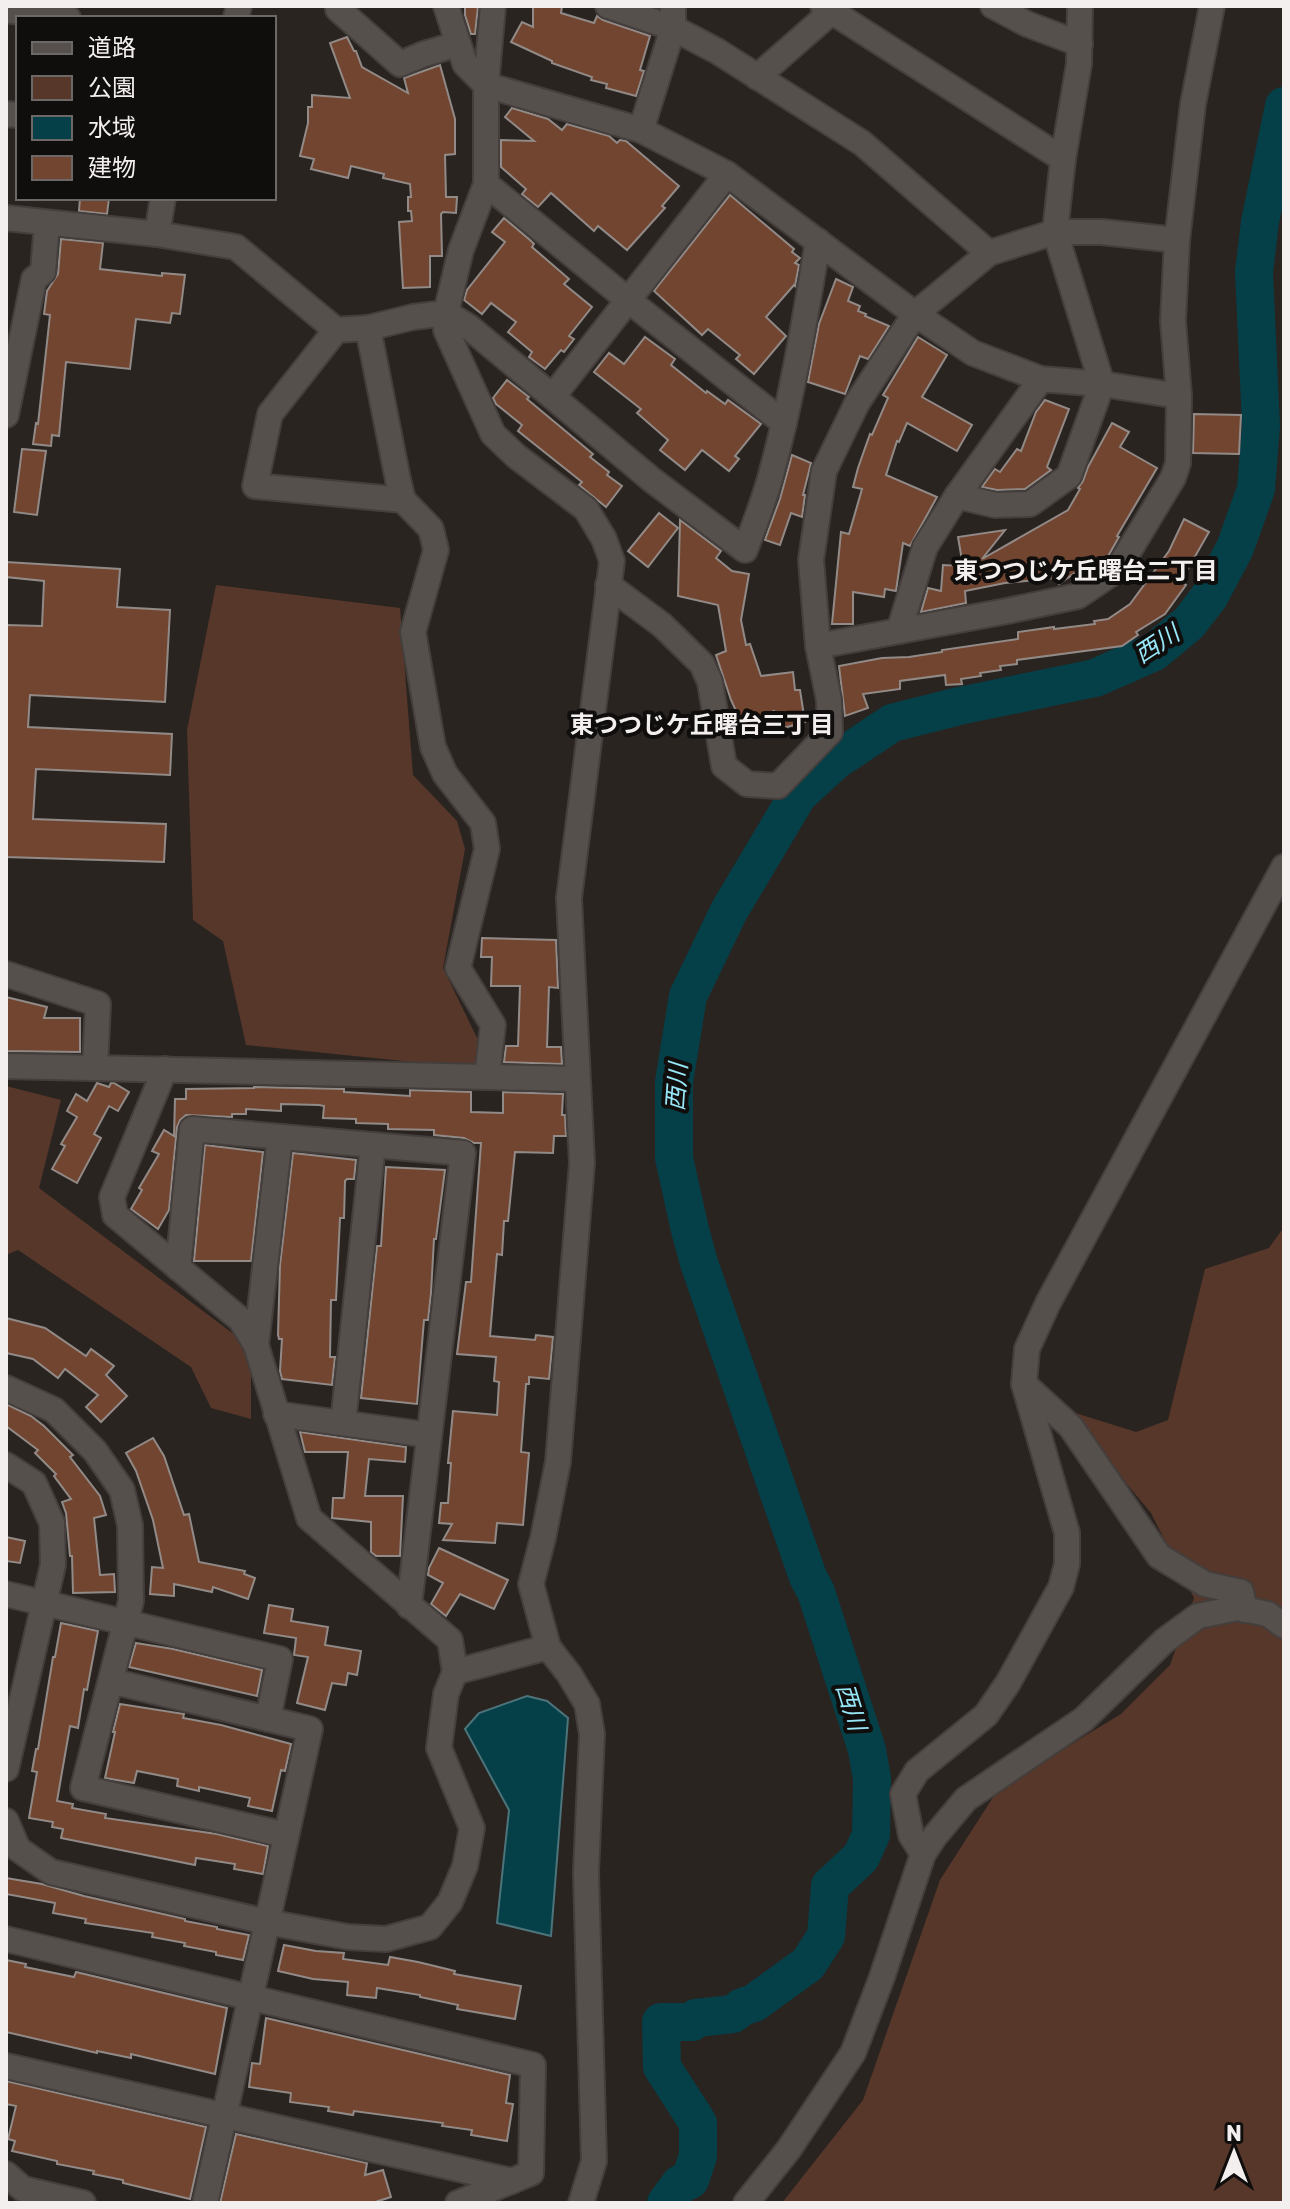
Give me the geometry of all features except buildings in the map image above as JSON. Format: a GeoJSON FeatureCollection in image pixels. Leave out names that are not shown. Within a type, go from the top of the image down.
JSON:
{"type":"FeatureCollection","features":[{"type":"Feature","properties":{"kind":"street"},"geometry":{"type":"LineString","coordinates":[[341,6],[338,9],[400,64],[458,44]]}},
{"type":"Feature","properties":{"kind":"street"},"geometry":{"type":"LineString","coordinates":[[446,6],[465,64],[486,85],[641,130],[727,174],[915,314],[973,353],[1041,379],[1102,384],[1179,396]]}},
{"type":"Feature","properties":{"kind":"street"},"geometry":{"type":"LineString","coordinates":[[493,6],[486,85],[486,184],[461,250],[446,313],[446,330],[493,434],[516,456],[586,509],[604,539],[612,561],[569,898],[582,1163],[558,1462],[531,1584],[548,1647],[587,1704],[592,1734],[586,1873],[594,2161],[581,2203]]}},
{"type":"Feature","properties":{"kind":"street"},"geometry":{"type":"LineString","coordinates":[[608,6],[673,17],[717,51],[862,143],[989,253]]}},
{"type":"Feature","properties":{"kind":"street"},"geometry":{"type":"LineString","coordinates":[[993,6],[1027,24],[1080,44]]}},
{"type":"Feature","properties":{"kind":"street"},"geometry":{"type":"LineString","coordinates":[[957,496],[995,505],[1030,504],[1069,476],[1102,384],[1055,232],[1063,159],[1079,64],[1080,6]]}},
{"type":"Feature","properties":{"kind":"street"},"geometry":{"type":"LineString","coordinates":[[818,646],[1078,596],[1118,569],[1173,478],[1178,463],[1179,396],[1173,321],[1177,240],[1193,104],[1212,6]]}},
{"type":"Feature","properties":{"kind":"street"},"geometry":{"type":"LineString","coordinates":[[757,77],[831,8],[1063,159]]}},
{"type":"Feature","properties":{"kind":"street"},"geometry":{"type":"LineString","coordinates":[[6,10],[52,16]]}},
{"type":"Feature","properties":{"kind":"street"},"geometry":{"type":"LineString","coordinates":[[641,130],[673,17]]}},
{"type":"Feature","properties":{"kind":"street"},"geometry":{"type":"LineString","coordinates":[[553,396],[727,174]]}},
{"type":"Feature","properties":{"kind":"street"},"geometry":{"type":"LineString","coordinates":[[486,184],[784,423]]}},
{"type":"Feature","properties":{"kind":"street"},"geometry":{"type":"LineString","coordinates":[[157,234],[163,200]]}},
{"type":"Feature","properties":{"kind":"street"},"geometry":{"type":"LineString","coordinates":[[6,218],[157,234],[236,247],[336,330],[368,328],[446,313],[469,327],[652,480],[745,550],[771,477],[784,423],[818,241]]}},
{"type":"Feature","properties":{"kind":"street"},"geometry":{"type":"LineString","coordinates":[[6,415],[15,325],[34,279],[43,272],[47,223]]}},
{"type":"Feature","properties":{"kind":"street"},"geometry":{"type":"LineString","coordinates":[[608,585],[662,625],[702,664],[710,682],[724,766],[747,784],[778,786],[830,732],[829,700],[818,646],[811,560],[824,471],[857,403],[915,314],[989,253],[1055,232],[1102,232],[1177,240]]}},
{"type":"Feature","properties":{"kind":"street"},"geometry":{"type":"LineString","coordinates":[[368,328],[403,500],[431,529],[436,550],[413,632],[433,747],[445,774],[483,823],[487,849],[458,968],[493,1025],[487,1077]]}},
{"type":"Feature","properties":{"kind":"street"},"geometry":{"type":"LineString","coordinates":[[336,330],[270,414],[255,486],[403,500]]}},
{"type":"Feature","properties":{"kind":"street"},"geometry":{"type":"LineString","coordinates":[[899,631],[925,547],[957,496],[1041,379]]}},
{"type":"Feature","properties":{"kind":"street"},"geometry":{"type":"LineString","coordinates":[[923,1854],[911,1835],[903,1794],[917,1771],[986,1715],[1008,1683],[1061,1587],[1067,1564],[1067,1533],[1024,1384],[1027,1349],[1048,1303],[1284,867]]}},
{"type":"Feature","properties":{"kind":"street"},"geometry":{"type":"LineString","coordinates":[[6,974],[98,1004],[95,1067]]}},
{"type":"Feature","properties":{"kind":"street"},"geometry":{"type":"LineString","coordinates":[[6,1066],[577,1079]]}},
{"type":"Feature","properties":{"kind":"street"},"geometry":{"type":"LineString","coordinates":[[6,1821],[18,1849],[51,1872],[267,1922],[348,1937],[386,1939],[430,1927],[450,1902],[465,1866],[472,1828],[439,1748],[446,1694],[455,1672],[450,1640],[309,1518],[256,1345],[241,1320],[115,1215],[112,1197],[165,1069]]}},
{"type":"Feature","properties":{"kind":"street"},"geometry":{"type":"LineString","coordinates":[[178,1268],[192,1129],[463,1153],[409,1606]]}},
{"type":"Feature","properties":{"kind":"street"},"geometry":{"type":"LineString","coordinates":[[256,1345],[280,1137]]}},
{"type":"Feature","properties":{"kind":"street"},"geometry":{"type":"LineString","coordinates":[[343,1423],[373,1145]]}},
{"type":"Feature","properties":{"kind":"street"},"geometry":{"type":"LineString","coordinates":[[1024,1384],[1071,1427],[1159,1556],[1205,1584],[1241,1592],[1245,1610]]}},
{"type":"Feature","properties":{"kind":"street"},"geometry":{"type":"LineString","coordinates":[[6,1388],[54,1410],[95,1451],[122,1490],[130,1525],[131,1601],[83,1788],[286,1835]]}},
{"type":"Feature","properties":{"kind":"street"},"geometry":{"type":"LineString","coordinates":[[276,1414],[429,1435]]}},
{"type":"Feature","properties":{"kind":"street"},"geometry":{"type":"LineString","coordinates":[[6,1465],[34,1483],[52,1523],[53,1565],[6,1769]]}},
{"type":"Feature","properties":{"kind":"street"},"geometry":{"type":"LineString","coordinates":[[6,1594],[280,1659],[268,1719]]}},
{"type":"Feature","properties":{"kind":"street"},"geometry":{"type":"LineString","coordinates":[[746,2203],[789,2149],[853,2053],[923,1854],[966,1799],[1084,1719],[1164,1641],[1198,1616],[1238,1608],[1268,1614],[1284,1626]]}},
{"type":"Feature","properties":{"kind":"street"},"geometry":{"type":"LineString","coordinates":[[455,1672],[548,1647]]}},
{"type":"Feature","properties":{"kind":"street"},"geometry":{"type":"LineString","coordinates":[[111,1681],[310,1729],[205,2203]]}},
{"type":"Feature","properties":{"kind":"street"},"geometry":{"type":"LineString","coordinates":[[6,1939],[533,2065],[531,2173],[458,2203]]}},
{"type":"Feature","properties":{"kind":"street"},"geometry":{"type":"LineString","coordinates":[[6,2066],[512,2181]]}},
{"type":"Feature","properties":{"kind":"street"},"geometry":{"type":"LineString","coordinates":[[6,2174],[23,2189],[83,2203]]}},
{"type":"Feature","properties":{"kind":"green space"},"geometry":{"type":"Polygon","coordinates":[[[216,585],[400,608],[413,775],[457,821],[465,849],[443,968],[482,1048],[476,1066],[246,1045],[223,941],[193,920],[187,730],[216,585]]]}},
{"type":"Feature","properties":{"kind":"green space"},"geometry":{"type":"Polygon","coordinates":[[[6,1086],[61,1100],[39,1188],[251,1347],[251,1419],[211,1408],[191,1367],[18,1250],[6,1255],[6,1086]]]}},
{"type":"Feature","properties":{"kind":"green space"},"geometry":{"type":"Polygon","coordinates":[[[1284,1227],[1284,2203],[782,2203],[863,2100],[940,1880],[999,1788],[1121,1714],[1170,1665],[1194,1598],[1151,1513],[1106,1459],[1053,1406],[1136,1432],[1168,1420],[1205,1269],[1269,1248],[1284,1227]]]}},
{"type":"Feature","properties":{"kind":"water"},"geometry":{"type":"Polygon","coordinates":[[[527,1696],[547,1701],[568,1718],[551,1936],[497,1923],[509,1810],[465,1729],[479,1713],[527,1696]]]}},
{"type":"Feature","properties":{"kind":"waterway","name":"西川"},"geometry":{"type":"LineString","coordinates":[[666,2203],[680,2184],[690,2180],[698,2156],[698,2123],[662,2067],[661,2022],[692,2022],[696,2018],[733,2014],[754,2003],[808,1964],[826,1936],[830,1886],[861,1857],[871,1835],[872,1779],[867,1750],[816,1592],[808,1577],[699,1263],[674,1158],[674,1082],[688,996],[729,911],[798,795],[835,761],[892,723],[1095,678],[1154,652],[1189,623],[1209,597],[1235,548],[1256,489],[1261,426],[1254,272],[1260,222],[1284,106]]}},
{"type":"Feature","properties":{"kind":"district","name":"東つつじケ丘曙台二丁目"},"geometry":{"type":"Point","coordinates":[1086,571]}},
{"type":"Feature","properties":{"kind":"district","name":"東つつじケ丘曙台三丁目"},"geometry":{"type":"Point","coordinates":[702,725]}}]}
